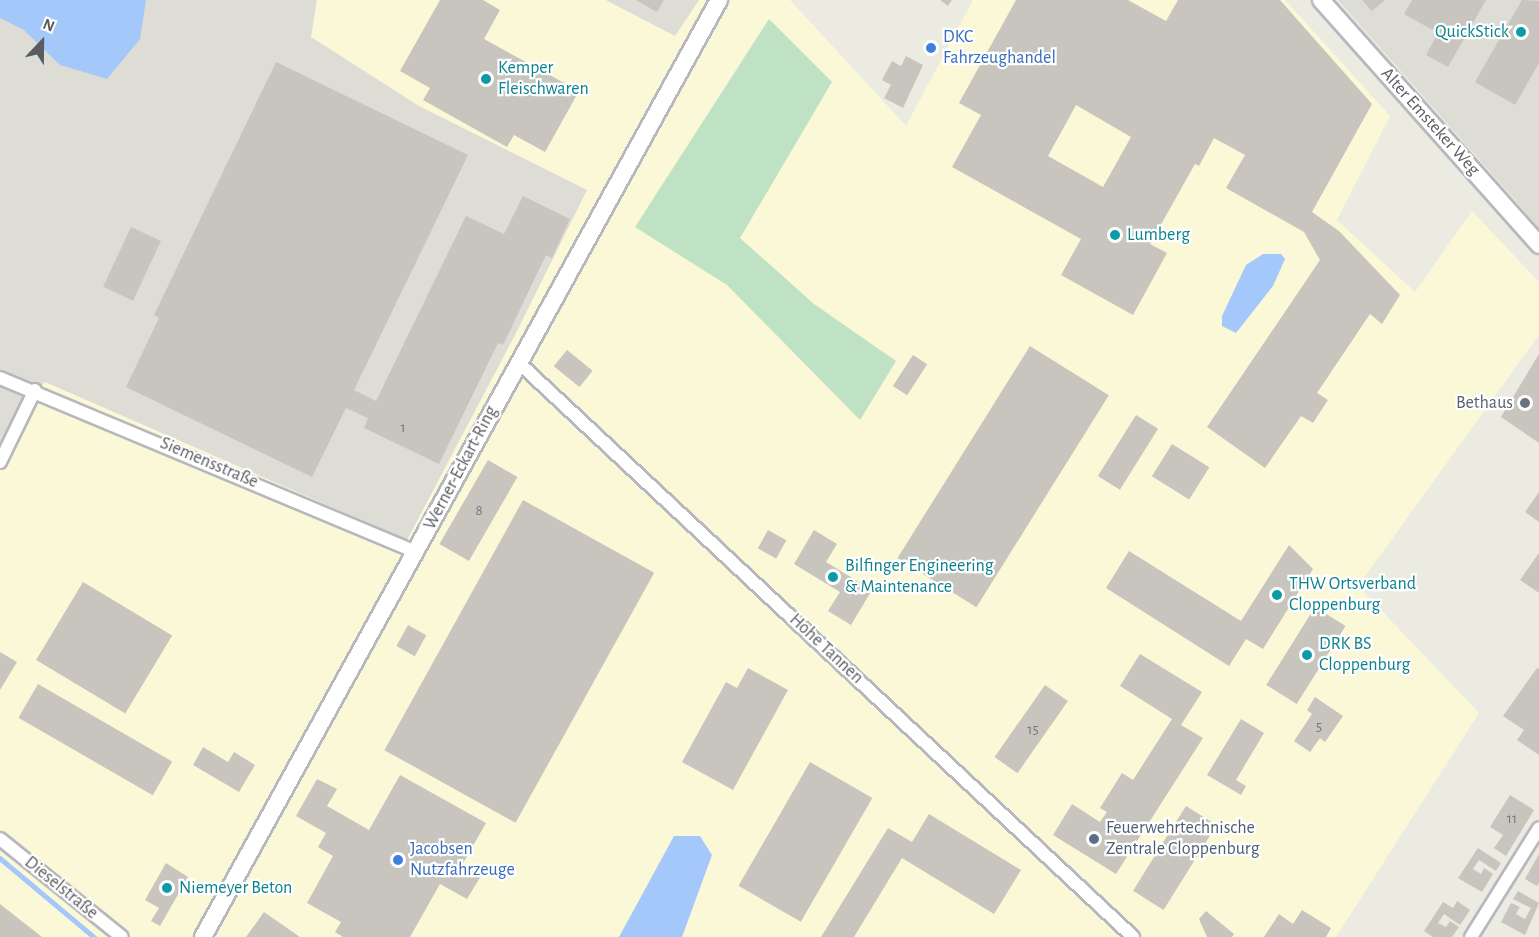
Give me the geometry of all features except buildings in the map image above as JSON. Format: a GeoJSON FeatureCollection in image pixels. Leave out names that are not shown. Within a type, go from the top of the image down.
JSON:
{"type":"FeatureCollection","features":[{"type":"Feature","properties":{"kind":"street","name":"Werner-Eckart-Ring"},"geometry":{"type":"LineString","coordinates":[[203,937],[719,0]]}},
{"type":"Feature","properties":{"kind":"street","name":"Alter Emsteker Weg"},"geometry":{"type":"LineString","coordinates":[[1321,0],[1539,245]]}},
{"type":"Feature","properties":{"kind":"street","name":"Hohe Tannen"},"geometry":{"type":"LineString","coordinates":[[518,362],[1133,937]]}},
{"type":"Feature","properties":{"kind":"street","name":"Siemensstraße"},"geometry":{"type":"LineString","coordinates":[[0,378],[35,390],[416,552]]}},
{"type":"Feature","properties":{"kind":"street"},"geometry":{"type":"LineString","coordinates":[[0,462],[35,390]]}},
{"type":"Feature","properties":{"kind":"street"},"geometry":{"type":"LineString","coordinates":[[1471,937],[1539,828]]}},
{"type":"Feature","properties":{"kind":"street","name":"Dieselstraße"},"geometry":{"type":"LineString","coordinates":[[0,839],[122,937]]}},
{"type":"Feature","properties":{"kind":"shaded area"},"geometry":{"type":"Polygon","coordinates":[[[0,0],[606,0],[675,36],[699,0],[790,0],[906,126],[973,0],[1285,0],[1390,116],[1337,220],[1415,292],[1472,211],[1539,282],[1539,335],[1358,586],[1479,713],[1336,937],[0,937],[0,0]]]}},
{"type":"Feature","properties":{"kind":"shaded area"},"geometry":{"type":"Polygon","coordinates":[[[0,0],[317,0],[311,37],[419,106],[587,190],[515,335],[407,540],[45,382],[34,394],[0,458],[0,0]]]}},
{"type":"Feature","properties":{"kind":"shaded area"},"geometry":{"type":"Polygon","coordinates":[[[606,0],[699,0],[675,36],[606,0]]]}},
{"type":"Feature","properties":{"kind":"shaded area"},"geometry":{"type":"Polygon","coordinates":[[[1338,0],[1539,0],[1539,229],[1523,209],[1338,0]]]}},
{"type":"Feature","properties":{"kind":"green space"},"geometry":{"type":"Polygon","coordinates":[[[769,19],[832,82],[740,238],[814,304],[896,361],[860,420],[727,285],[635,227],[769,19]]]}},
{"type":"Feature","properties":{"kind":"water"},"geometry":{"type":"Polygon","coordinates":[[[0,0],[146,0],[140,39],[107,79],[60,65],[24,30],[0,18],[0,0]]]}},
{"type":"Feature","properties":{"kind":"water"},"geometry":{"type":"Polygon","coordinates":[[[1263,254],[1281,254],[1285,259],[1273,286],[1236,333],[1222,326],[1222,316],[1246,265],[1263,254]]]}},
{"type":"Feature","properties":{"kind":"water"},"geometry":{"type":"Polygon","coordinates":[[[674,836],[700,836],[712,855],[682,937],[619,937],[674,836]]]}},
{"type":"Feature","properties":{"kind":"waterway"},"geometry":{"type":"LineString","coordinates":[[0,858],[94,937]]}},
{"type":"Feature","properties":{"kind":"place","name":"QuickStick"},"geometry":{"type":"Point","coordinates":[1521,32]}},
{"type":"Feature","properties":{"kind":"place","name":"DKC Fahrzeughandel"},"geometry":{"type":"Point","coordinates":[931,48]}},
{"type":"Feature","properties":{"kind":"place","name":"Kemper Fleischwaren"},"geometry":{"type":"Point","coordinates":[486,79]}},
{"type":"Feature","properties":{"kind":"place","name":"Lumberg"},"geometry":{"type":"Point","coordinates":[1115,235]}},
{"type":"Feature","properties":{"kind":"place","name":"Bethaus"},"geometry":{"type":"Point","coordinates":[1525,403]}},
{"type":"Feature","properties":{"kind":"place","name":"Bilfinger Engineering & Maintenance"},"geometry":{"type":"Point","coordinates":[833,577]}},
{"type":"Feature","properties":{"kind":"place","name":"THW Ortsverband Cloppenburg"},"geometry":{"type":"Point","coordinates":[1277,595]}},
{"type":"Feature","properties":{"kind":"place","name":"DRK BS Cloppenburg"},"geometry":{"type":"Point","coordinates":[1307,655]}},
{"type":"Feature","properties":{"kind":"place","name":"Feuerwehrtechnische Zentrale Cloppenburg"},"geometry":{"type":"Point","coordinates":[1094,839]}},
{"type":"Feature","properties":{"kind":"place","name":"Jacobsen Nutzfahrzeuge"},"geometry":{"type":"Point","coordinates":[398,860]}},
{"type":"Feature","properties":{"kind":"place","name":"Niemeyer Beton"},"geometry":{"type":"Point","coordinates":[167,888]}}]}
